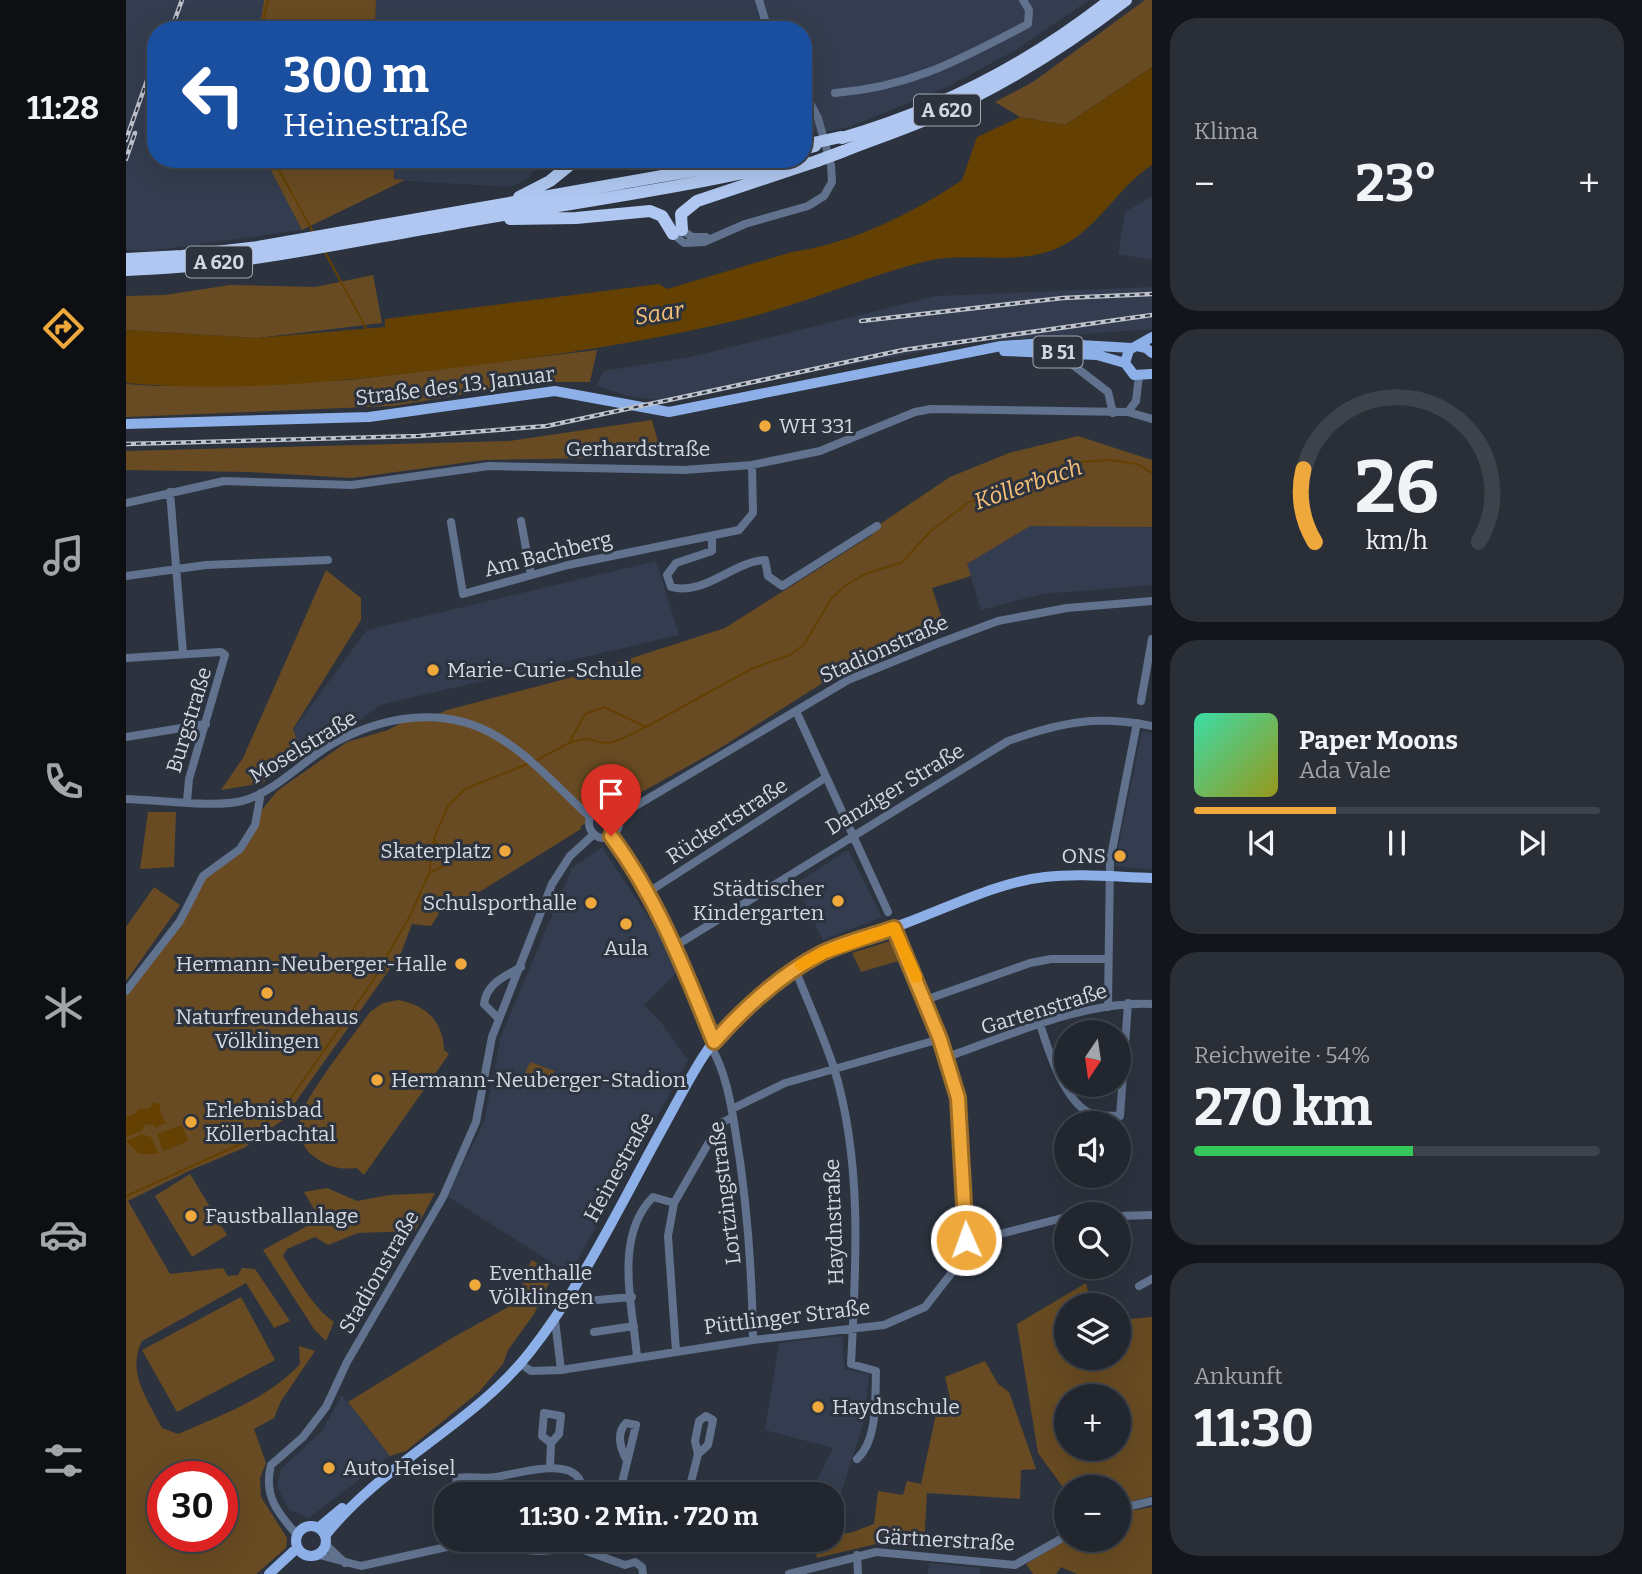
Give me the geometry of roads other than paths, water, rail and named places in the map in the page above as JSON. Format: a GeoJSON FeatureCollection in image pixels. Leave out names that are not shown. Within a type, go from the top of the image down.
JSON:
{"type":"FeatureCollection","features":[{"type":"Feature","properties":{"kind":"highway"},"geometry":{"type":"LineString","coordinates":[[1076,25],[1104,0]]}},
{"type":"Feature","properties":{"kind":"highway","name":"A 620"},"geometry":{"type":"LineString","coordinates":[[812,151],[845,142],[965,91],[1076,25],[1110,0]]}},
{"type":"Feature","properties":{"kind":"highway","name":"A 620"},"geometry":{"type":"LineString","coordinates":[[845,142],[866,142],[933,117],[1004,82],[1126,0]]}},
{"type":"Feature","properties":{"kind":"highway"},"geometry":{"type":"LineString","coordinates":[[1101,19],[1132,0]]}},
{"type":"Feature","properties":{"kind":"highway"},"geometry":{"type":"LineString","coordinates":[[477,215],[527,195],[564,168]]}},
{"type":"Feature","properties":{"kind":"highway","name":"A 620"},"geometry":{"type":"LineString","coordinates":[[477,215],[714,168]]}},
{"type":"Feature","properties":{"kind":"highway","name":"A 620"},"geometry":{"type":"LineString","coordinates":[[126,270],[183,267],[725,168]]}},
{"type":"Feature","properties":{"kind":"highway"},"geometry":{"type":"LineString","coordinates":[[678,232],[681,214],[697,201],[772,168]]}},
{"type":"Feature","properties":{"kind":"highway"},"geometry":{"type":"LineString","coordinates":[[477,215],[548,220],[650,211],[662,216],[678,232]]}},
{"type":"Feature","properties":{"kind":"highway","name":"A 620"},"geometry":{"type":"LineString","coordinates":[[126,259],[310,244]]}},
{"type":"Feature","properties":{"kind":"main road"},"geometry":{"type":"LineString","coordinates":[[1149,372],[1129,371],[1125,363],[1135,347],[1152,337]]}},
{"type":"Feature","properties":{"kind":"main road","name":"Straße des 13. Januar"},"geometry":{"type":"LineString","coordinates":[[126,424],[369,417],[418,412],[540,391],[569,392],[669,412],[1001,346],[1045,343],[1135,347]]}},
{"type":"Feature","properties":{"kind":"main road"},"geometry":{"type":"LineString","coordinates":[[1135,347],[1146,348],[1152,353]]}},
{"type":"Feature","properties":{"kind":"main road","name":"Straße des 13. Januar"},"geometry":{"type":"LineString","coordinates":[[990,349],[1097,355],[1125,363]]}},
{"type":"Feature","properties":{"kind":"main road","name":"Heinestraße"},"geometry":{"type":"LineString","coordinates":[[521,1364],[555,1320],[688,1083],[712,1045],[739,1012],[795,969],[825,952],[995,891],[1043,877],[1152,878]]}},
{"type":"Feature","properties":{"kind":"main road"},"geometry":{"type":"LineString","coordinates":[[270,1574],[301,1552],[319,1555],[323,1536],[344,1506],[359,1501],[481,1402],[521,1364]]}},
{"type":"Feature","properties":{"kind":"main road"},"geometry":{"type":"LineString","coordinates":[[301,1552],[300,1532],[323,1536]]}},
{"type":"Feature","properties":{"kind":"street"},"geometry":{"type":"LineString","coordinates":[[759,0],[765,21]]}},
{"type":"Feature","properties":{"kind":"street"},"geometry":{"type":"LineString","coordinates":[[835,93],[884,88],[941,70],[1028,24],[1029,10],[1023,0]]}},
{"type":"Feature","properties":{"kind":"street"},"geometry":{"type":"LineString","coordinates":[[678,232],[679,240],[691,244],[704,242],[719,234],[808,206],[829,190],[832,173],[826,144],[812,107]]}},
{"type":"Feature","properties":{"kind":"street"},"geometry":{"type":"LineString","coordinates":[[1073,365],[1108,392],[1113,413]]}},
{"type":"Feature","properties":{"kind":"street"},"geometry":{"type":"LineString","coordinates":[[1128,412],[1149,372]]}},
{"type":"Feature","properties":{"kind":"street","name":"Gerhardstraße"},"geometry":{"type":"LineString","coordinates":[[126,503],[170,492],[247,480],[352,485],[489,466],[684,470],[751,465],[820,451],[915,412],[931,409],[1128,412],[1148,417]]}},
{"type":"Feature","properties":{"kind":"street","name":"Am Bachberg"},"geometry":{"type":"LineString","coordinates":[[451,522],[463,594],[531,575],[739,530],[753,513],[751,465]]}},
{"type":"Feature","properties":{"kind":"street"},"geometry":{"type":"LineString","coordinates":[[126,658],[183,653],[170,492]]}},
{"type":"Feature","properties":{"kind":"street"},"geometry":{"type":"LineString","coordinates":[[521,521],[531,575]]}},
{"type":"Feature","properties":{"kind":"street","name":"Am Bachberg"},"geometry":{"type":"LineString","coordinates":[[712,536],[712,551],[676,563],[667,575],[671,586],[684,590],[698,587],[751,561],[765,560],[768,576],[782,586],[877,526]]}},
{"type":"Feature","properties":{"kind":"street"},"geometry":{"type":"LineString","coordinates":[[126,576],[176,567],[328,560]]}},
{"type":"Feature","properties":{"kind":"street","name":"Stadionstraße"},"geometry":{"type":"LineString","coordinates":[[617,817],[848,680],[998,621],[1067,608],[1152,601]]}},
{"type":"Feature","properties":{"kind":"street"},"geometry":{"type":"LineString","coordinates":[[1141,701],[1152,639]]}},
{"type":"Feature","properties":{"kind":"street","name":"Burgstraße"},"geometry":{"type":"LineString","coordinates":[[183,653],[221,652],[226,660],[189,779],[187,801]]}},
{"type":"Feature","properties":{"kind":"street"},"geometry":{"type":"LineString","coordinates":[[796,711],[887,912]]}},
{"type":"Feature","properties":{"kind":"street","name":"Moselstraße"},"geometry":{"type":"LineString","coordinates":[[126,799],[224,804],[244,801],[261,793],[333,744],[386,721],[427,717],[467,725],[497,736],[532,763],[590,817]]}},
{"type":"Feature","properties":{"kind":"street","name":"Danziger Straße"},"geometry":{"type":"LineString","coordinates":[[675,946],[1008,741],[1050,726],[1096,719],[1152,726]]}},
{"type":"Feature","properties":{"kind":"street"},"geometry":{"type":"LineString","coordinates":[[1108,1007],[1110,876],[1137,723]]}},
{"type":"Feature","properties":{"kind":"street"},"geometry":{"type":"LineString","coordinates":[[126,737],[206,724]]}},
{"type":"Feature","properties":{"kind":"street","name":"Rückertstraße"},"geometry":{"type":"LineString","coordinates":[[648,893],[825,778]]}},
{"type":"Feature","properties":{"kind":"street"},"geometry":{"type":"LineString","coordinates":[[126,990],[180,921],[203,876],[223,865],[240,849],[255,825],[261,793]]}},
{"type":"Feature","properties":{"kind":"street"},"geometry":{"type":"LineString","coordinates":[[603,808],[617,817],[616,831],[611,836],[594,834],[590,830],[590,817],[603,808]]}},
{"type":"Feature","properties":{"kind":"street","name":"Stadionstraße"},"geometry":{"type":"LineString","coordinates":[[300,1532],[284,1520],[268,1491],[271,1465],[309,1430],[326,1407],[347,1362],[443,1196],[476,1122],[492,1037],[558,873],[594,834]]}},
{"type":"Feature","properties":{"kind":"street","name":"Lortzingstraße"},"geometry":{"type":"LineString","coordinates":[[611,836],[648,893],[675,946],[708,1028],[733,1113],[748,1222],[753,1340]]}},
{"type":"Feature","properties":{"kind":"street"},"geometry":{"type":"LineString","coordinates":[[894,928],[940,1039],[958,1098],[968,1252]]}},
{"type":"Feature","properties":{"kind":"street"},"geometry":{"type":"LineString","coordinates":[[925,1000],[1030,963],[1052,959],[1107,958]]}},
{"type":"Feature","properties":{"kind":"street"},"geometry":{"type":"LineString","coordinates":[[499,1018],[484,1004],[485,996],[499,979],[521,967]]}},
{"type":"Feature","properties":{"kind":"street","name":"Haydnstraße"},"geometry":{"type":"LineString","coordinates":[[795,969],[834,1068],[847,1128],[853,1183],[855,1256],[850,1364],[876,1371],[873,1423],[862,1454],[857,1459]]}},
{"type":"Feature","properties":{"kind":"street"},"geometry":{"type":"LineString","coordinates":[[1040,1024],[1050,1059],[1076,1104],[1092,1114],[1120,1116],[1128,1003]]}},
{"type":"Feature","properties":{"kind":"street","name":"Gartenstraße"},"geometry":{"type":"LineString","coordinates":[[947,1058],[1040,1024],[1128,1003],[1152,1004]]}},
{"type":"Feature","properties":{"kind":"street"},"geometry":{"type":"LineString","coordinates":[[688,1083],[705,1044],[708,1028]]}},
{"type":"Feature","properties":{"kind":"street"},"geometry":{"type":"LineString","coordinates":[[677,1351],[668,1236],[674,1203],[723,1122],[762,1091],[940,1039]]}},
{"type":"Feature","properties":{"kind":"street"},"geometry":{"type":"LineString","coordinates":[[637,1357],[628,1252],[633,1231],[653,1197],[674,1203]]}},
{"type":"Feature","properties":{"kind":"street"},"geometry":{"type":"LineString","coordinates":[[1131,1216],[1152,1215]]}},
{"type":"Feature","properties":{"kind":"street","name":"Püttlinger Straße"},"geometry":{"type":"LineString","coordinates":[[521,1364],[531,1371],[561,1370],[753,1340],[884,1325],[925,1307],[968,1252],[984,1238],[1054,1220]]}},
{"type":"Feature","properties":{"kind":"street"},"geometry":{"type":"LineString","coordinates":[[1139,1286],[1152,1279]]}},
{"type":"Feature","properties":{"kind":"street"},"geometry":{"type":"LineString","coordinates":[[597,1300],[632,1297]]}},
{"type":"Feature","properties":{"kind":"street"},"geometry":{"type":"LineString","coordinates":[[555,1320],[561,1370]]}},
{"type":"Feature","properties":{"kind":"street"},"geometry":{"type":"LineString","coordinates":[[594,1332],[634,1326]]}},
{"type":"Feature","properties":{"kind":"street"},"geometry":{"type":"LineString","coordinates":[[550,1467],[551,1443]]}},
{"type":"Feature","properties":{"kind":"street"},"geometry":{"type":"LineString","coordinates":[[691,1482],[698,1454]]}},
{"type":"Feature","properties":{"kind":"street"},"geometry":{"type":"LineString","coordinates":[[622,1482],[626,1459]]}},
{"type":"Feature","properties":{"kind":"street"},"geometry":{"type":"LineString","coordinates":[[456,1482],[457,1478],[495,1477],[550,1467],[563,1468],[574,1475],[577,1482]]}},
{"type":"Feature","properties":{"kind":"street"},"geometry":{"type":"LineString","coordinates":[[1131,1505],[1152,1501]]}},
{"type":"Feature","properties":{"kind":"street"},"geometry":{"type":"LineString","coordinates":[[323,1536],[345,1563]]}},
{"type":"Feature","properties":{"kind":"street","name":"Gärtnerstraße"},"geometry":{"type":"LineString","coordinates":[[789,1574],[876,1552],[1015,1565],[1054,1543]]}},
{"type":"Feature","properties":{"kind":"street"},"geometry":{"type":"LineString","coordinates":[[319,1555],[345,1563],[368,1565],[434,1548]]}},
{"type":"Feature","properties":{"kind":"street"},"geometry":{"type":"LineString","coordinates":[[591,1552],[624,1570],[638,1563],[643,1574]]}},
{"type":"Feature","properties":{"kind":"street","name":"Gärtnerstraße"},"geometry":{"type":"LineString","coordinates":[[857,1555],[858,1574]]}},
{"type":"Feature","properties":{"kind":"water","name":"Saar"},"geometry":{"type":"Polygon","coordinates":[[[1152,67],[1152,165],[1127,186],[1082,232],[1069,242],[1040,254],[927,261],[742,319],[527,359],[290,384],[208,387],[126,383],[126,330],[257,338],[385,327],[385,319],[659,284],[667,289],[792,252],[836,242],[902,215],[962,180],[977,137],[1020,117],[1065,125],[1152,67]]]}},
{"type":"Feature","properties":{"kind":"water"},"geometry":{"type":"Polygon","coordinates":[[[153,1102],[160,1104],[160,1112],[166,1123],[155,1128],[153,1124],[145,1125],[142,1131],[126,1137],[126,1117],[135,1114],[138,1109],[150,1108],[153,1102]]]}},
{"type":"Feature","properties":{"kind":"water"},"geometry":{"type":"Polygon","coordinates":[[[182,1125],[188,1141],[163,1151],[157,1134],[182,1125]]]}},
{"type":"Feature","properties":{"kind":"water"},"geometry":{"type":"Polygon","coordinates":[[[142,1134],[151,1137],[159,1154],[139,1154],[126,1141],[142,1134]]]}},
{"type":"Feature","properties":{"kind":"waterway"},"geometry":{"type":"LineString","coordinates":[[263,21],[268,0]]}},
{"type":"Feature","properties":{"kind":"waterway"},"geometry":{"type":"LineString","coordinates":[[278,168],[313,232]]}},
{"type":"Feature","properties":{"kind":"waterway"},"geometry":{"type":"LineString","coordinates":[[325,252],[367,330]]}},
{"type":"Feature","properties":{"kind":"waterway","name":"Köllerbach"},"geometry":{"type":"LineString","coordinates":[[535,761],[569,743],[585,714],[604,707],[646,727],[751,669],[792,654],[805,643],[831,599],[846,585],[867,573],[901,563],[931,531],[969,502],[1082,462],[1109,460],[1137,464],[1152,473]]}},
{"type":"Feature","properties":{"kind":"waterway","name":"Köllerbach"},"geometry":{"type":"LineString","coordinates":[[570,743],[587,739],[609,743],[646,727]]}},
{"type":"Feature","properties":{"kind":"waterway","name":"Köllerbach"},"geometry":{"type":"LineString","coordinates":[[126,1196],[245,1142],[288,1102],[372,982],[411,914],[429,873],[446,865],[434,838],[448,806],[465,789],[530,763]]}},
{"type":"Feature","properties":{"kind":"waterway","name":"Köllerbach"},"geometry":{"type":"LineString","coordinates":[[429,872],[434,840]]}},
{"type":"Feature","properties":{"kind":"railway"},"geometry":{"type":"LineString","coordinates":[[174,21],[182,0]]}},
{"type":"Feature","properties":{"kind":"railway"},"geometry":{"type":"LineString","coordinates":[[126,140],[147,80]]}},
{"type":"Feature","properties":{"kind":"railway"},"geometry":{"type":"LineString","coordinates":[[126,159],[135,133]]}},
{"type":"Feature","properties":{"kind":"railway"},"geometry":{"type":"LineString","coordinates":[[861,321],[1063,298],[1152,294]]}},
{"type":"Feature","properties":{"kind":"railway"},"geometry":{"type":"LineString","coordinates":[[126,444],[419,436],[547,426],[903,350],[1152,315]]}},
{"type":"Feature","properties":{"kind":"place","name":"WH 331"},"geometry":{"type":"Point","coordinates":[765,426]}},
{"type":"Feature","properties":{"kind":"place","name":"Marie-Curie-Schule"},"geometry":{"type":"Point","coordinates":[433,670]}},
{"type":"Feature","properties":{"kind":"place","name":"Skaterplatz"},"geometry":{"type":"Point","coordinates":[505,851]}},
{"type":"Feature","properties":{"kind":"place","name":"ONS"},"geometry":{"type":"Point","coordinates":[1120,856]}},
{"type":"Feature","properties":{"kind":"place","name":"Städtischer Kindergarten"},"geometry":{"type":"Point","coordinates":[838,901]}},
{"type":"Feature","properties":{"kind":"place","name":"Schulsporthalle"},"geometry":{"type":"Point","coordinates":[591,903]}},
{"type":"Feature","properties":{"kind":"place","name":"Aula"},"geometry":{"type":"Point","coordinates":[626,924]}},
{"type":"Feature","properties":{"kind":"place","name":"Hermann-Neuberger-Halle"},"geometry":{"type":"Point","coordinates":[461,964]}},
{"type":"Feature","properties":{"kind":"place","name":"Naturfreundehaus Völklingen"},"geometry":{"type":"Point","coordinates":[267,993]}},
{"type":"Feature","properties":{"kind":"place","name":"Hermann-Neuberger-Stadion"},"geometry":{"type":"Point","coordinates":[377,1080]}},
{"type":"Feature","properties":{"kind":"place","name":"Erlebnisbad Köllerbachtal"},"geometry":{"type":"Point","coordinates":[191,1122]}},
{"type":"Feature","properties":{"kind":"place","name":"Faustballanlage"},"geometry":{"type":"Point","coordinates":[191,1216]}},
{"type":"Feature","properties":{"kind":"place","name":"Eventhalle Völklingen"},"geometry":{"type":"Point","coordinates":[475,1285]}},
{"type":"Feature","properties":{"kind":"place","name":"Haydnschule"},"geometry":{"type":"Point","coordinates":[818,1407]}},
{"type":"Feature","properties":{"kind":"place","name":"Auto Heisel"},"geometry":{"type":"Point","coordinates":[329,1468]}}]}
